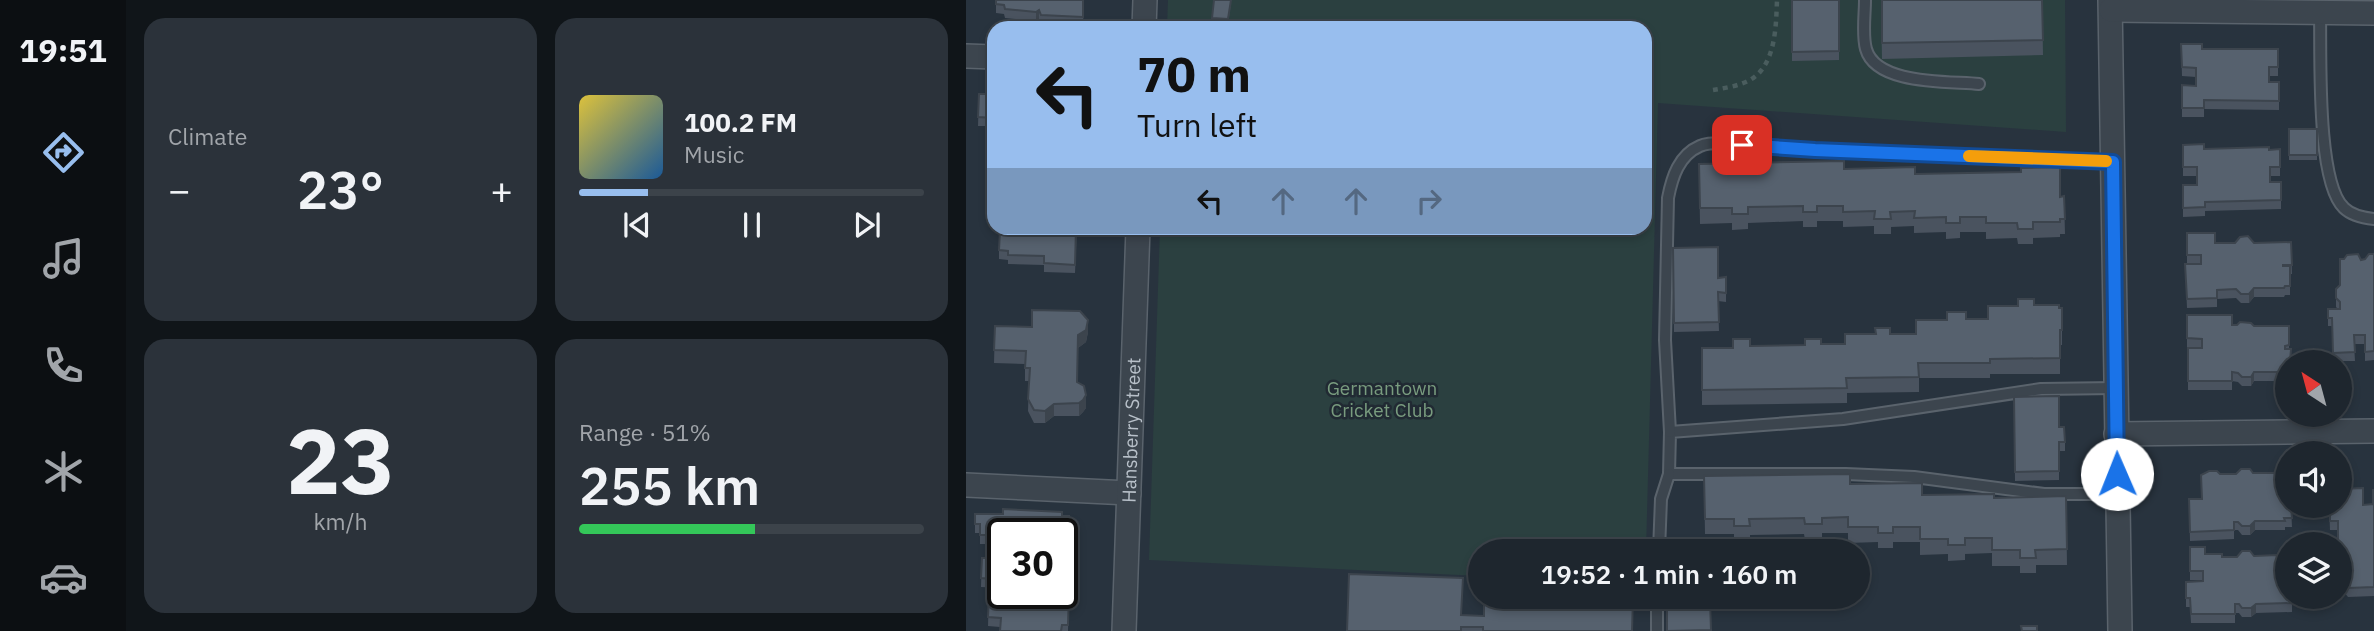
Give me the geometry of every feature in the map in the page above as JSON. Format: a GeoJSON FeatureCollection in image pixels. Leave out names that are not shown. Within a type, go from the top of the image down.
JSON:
{"type":"FeatureCollection","features":[{"type":"Feature","properties":{"kind":"street"},"geometry":{"type":"LineString","coordinates":[[1144,21],[1145,0]]}},
{"type":"Feature","properties":{"kind":"street"},"geometry":{"type":"LineString","coordinates":[[2120,631],[2110,5],[2374,13]]}},
{"type":"Feature","properties":{"kind":"street"},"geometry":{"type":"LineString","coordinates":[[966,56],[987,57]]}},
{"type":"Feature","properties":{"kind":"street","name":"Hansberry Street"},"geometry":{"type":"LineString","coordinates":[[1124,631],[1138,235]]}},
{"type":"Feature","properties":{"kind":"street"},"geometry":{"type":"LineString","coordinates":[[2116,434],[2374,431]]}},
{"type":"Feature","properties":{"kind":"street"},"geometry":{"type":"LineString","coordinates":[[966,485],[1129,493]]}},
{"type":"Feature","properties":{"kind":"lane"},"geometry":{"type":"LineString","coordinates":[[1865,0],[1865,47],[1878,68],[1897,76],[1979,84]]}},
{"type":"Feature","properties":{"kind":"lane"},"geometry":{"type":"LineString","coordinates":[[2320,12],[2324,145],[2330,181],[2334,194],[2345,209],[2374,219]]}},
{"type":"Feature","properties":{"kind":"lane"},"geometry":{"type":"LineString","coordinates":[[1659,539],[1661,499],[1669,474],[1670,432],[1665,340],[1668,198],[1671,179],[1686,155],[1700,145],[1717,143],[1815,150],[2113,162]]}},
{"type":"Feature","properties":{"kind":"lane"},"geometry":{"type":"LineString","coordinates":[[1670,432],[1843,419],[2041,389],[2116,388]]}},
{"type":"Feature","properties":{"kind":"lane"},"geometry":{"type":"LineString","coordinates":[[1669,474],[1860,475],[1926,479],[2043,494],[2117,494]]}},
{"type":"Feature","properties":{"kind":"lane"},"geometry":{"type":"LineString","coordinates":[[1657,609],[1657,631]]}},
{"type":"Feature","properties":{"kind":"path"},"geometry":{"type":"LineString","coordinates":[[1713,90],[1749,81],[1765,64],[1775,28],[1777,0]]}},
{"type":"Feature","properties":{"kind":"green space","name":"Germantown Cricket Club"},"geometry":{"type":"Polygon","coordinates":[[[1168,0],[2065,0],[2066,132],[1658,103],[1646,539],[1468,539],[1468,575],[1149,560],[1160,235],[1652,235],[1652,21],[1167,21],[1168,0]]]}},
{"type":"Feature","properties":{"kind":"building"},"geometry":{"type":"Polygon","coordinates":[[[996,0],[1083,0],[1083,17],[1041,15],[1039,10],[1005,9],[1004,5],[996,4],[996,0]]]}},
{"type":"Feature","properties":{"kind":"building"},"geometry":{"type":"Polygon","coordinates":[[[1214,0],[1231,0],[1228,19],[1212,18],[1214,0]]]}},
{"type":"Feature","properties":{"kind":"building"},"geometry":{"type":"Polygon","coordinates":[[[1792,0],[1839,0],[1839,51],[1792,52],[1792,0]]]}},
{"type":"Feature","properties":{"kind":"building"},"geometry":{"type":"Polygon","coordinates":[[[1882,0],[2042,0],[2043,40],[1882,43],[1882,0]]]}},
{"type":"Feature","properties":{"kind":"building"},"geometry":{"type":"Polygon","coordinates":[[[2181,44],[2202,44],[2202,49],[2278,49],[2278,67],[2269,67],[2269,82],[2279,82],[2279,101],[2204,100],[2204,108],[2182,108],[2182,85],[2196,86],[2196,68],[2182,67],[2181,44]]]}},
{"type":"Feature","properties":{"kind":"building"},"geometry":{"type":"Polygon","coordinates":[[[979,94],[987,94],[987,118],[978,117],[979,94]]]}},
{"type":"Feature","properties":{"kind":"building"},"geometry":{"type":"Polygon","coordinates":[[[2289,129],[2317,129],[2317,155],[2289,155],[2289,129]]]}},
{"type":"Feature","properties":{"kind":"building"},"geometry":{"type":"Polygon","coordinates":[[[2204,144],[2204,149],[2280,149],[2280,167],[2270,167],[2270,182],[2281,182],[2281,200],[2205,202],[2205,207],[2183,208],[2183,185],[2197,185],[2197,167],[2183,167],[2183,145],[2204,144]]]}},
{"type":"Feature","properties":{"kind":"building"},"geometry":{"type":"Polygon","coordinates":[[[1844,161],[1844,169],[1915,167],[1915,174],[2021,172],[2021,168],[2060,167],[2060,197],[2064,196],[2065,219],[2060,219],[2060,222],[2033,222],[2033,229],[2018,229],[2017,223],[1986,223],[1986,217],[1960,217],[1960,223],[1946,223],[1946,217],[1914,218],[1915,211],[1890,212],[1891,219],[1874,219],[1875,211],[1843,212],[1843,206],[1817,206],[1817,212],[1803,212],[1803,206],[1748,207],[1748,214],[1732,214],[1732,208],[1700,208],[1699,164],[1844,161]]]}},
{"type":"Feature","properties":{"kind":"building"},"geometry":{"type":"Polygon","coordinates":[[[2187,233],[2215,233],[2215,243],[2235,243],[2240,237],[2248,236],[2254,243],[2291,242],[2292,265],[2283,265],[2290,266],[2290,286],[2254,288],[2249,294],[2241,294],[2236,289],[2217,290],[2217,298],[2187,299],[2185,264],[2201,264],[2201,255],[2187,255],[2187,233]]]}},
{"type":"Feature","properties":{"kind":"building"},"geometry":{"type":"Polygon","coordinates":[[[1000,235],[1076,235],[1075,265],[1044,263],[1044,256],[1008,255],[1008,251],[999,250],[1000,235]]]}},
{"type":"Feature","properties":{"kind":"building"},"geometry":{"type":"Polygon","coordinates":[[[1718,247],[1718,278],[1726,277],[1726,293],[1718,292],[1719,322],[1674,323],[1673,248],[1718,247]]]}},
{"type":"Feature","properties":{"kind":"building"},"geometry":{"type":"Polygon","coordinates":[[[2358,254],[2361,260],[2374,254],[2374,351],[2365,352],[2365,335],[2354,335],[2355,352],[2333,350],[2332,318],[2328,318],[2328,309],[2340,309],[2336,289],[2340,285],[2340,259],[2358,254]]]}},
{"type":"Feature","properties":{"kind":"building"},"geometry":{"type":"Polygon","coordinates":[[[2018,299],[2034,299],[2034,305],[2059,305],[2059,308],[2062,308],[2060,358],[1990,359],[1990,363],[1918,363],[1919,377],[1846,378],[1847,388],[1702,390],[1702,348],[1733,348],[1733,339],[1750,339],[1750,346],[1805,345],[1805,339],[1821,339],[1821,344],[1845,344],[1845,334],[1876,334],[1875,328],[1890,328],[1890,334],[1916,334],[1916,320],[1947,320],[1947,312],[1966,312],[1966,319],[1988,319],[1988,306],[2018,306],[2018,299]]]}},
{"type":"Feature","properties":{"kind":"building"},"geometry":{"type":"Polygon","coordinates":[[[1032,310],[1080,311],[1088,320],[1086,330],[1078,335],[1077,382],[1084,386],[1086,395],[1079,403],[1054,404],[1045,411],[1034,410],[1028,399],[1030,368],[1025,368],[1026,351],[994,350],[995,326],[1032,327],[1032,310]]]}},
{"type":"Feature","properties":{"kind":"building"},"geometry":{"type":"Polygon","coordinates":[[[2187,315],[2232,315],[2232,325],[2240,322],[2254,326],[2289,326],[2289,345],[2285,346],[2285,349],[2291,350],[2275,350],[2275,372],[2254,372],[2251,377],[2242,377],[2232,372],[2232,381],[2188,381],[2188,348],[2202,348],[2202,339],[2187,338],[2187,315]]]}},
{"type":"Feature","properties":{"kind":"building"},"geometry":{"type":"Polygon","coordinates":[[[2059,396],[2059,427],[2064,427],[2065,442],[2059,442],[2059,471],[2015,472],[2014,397],[2059,396]]]}},
{"type":"Feature","properties":{"kind":"building"},"geometry":{"type":"Polygon","coordinates":[[[2241,469],[2250,469],[2253,473],[2275,473],[2275,518],[2284,518],[2285,521],[2255,521],[2250,526],[2234,522],[2234,530],[2190,532],[2189,499],[2202,499],[2201,475],[2209,471],[2236,474],[2241,469]]]}},
{"type":"Feature","properties":{"kind":"building"},"geometry":{"type":"Polygon","coordinates":[[[1850,474],[1850,484],[1922,483],[1922,495],[1994,494],[1994,498],[2066,496],[2067,549],[2035,550],[2036,558],[2020,558],[2020,550],[1992,550],[1992,538],[1965,538],[1965,545],[1948,545],[1948,539],[1920,539],[1920,527],[1893,527],[1893,533],[1878,533],[1878,527],[1848,527],[1848,517],[1822,518],[1822,524],[1805,524],[1804,518],[1749,519],[1750,526],[1734,526],[1734,519],[1705,519],[1704,476],[1850,474]]]}},
{"type":"Feature","properties":{"kind":"building"},"geometry":{"type":"Polygon","coordinates":[[[2352,488],[2363,488],[2363,505],[2373,504],[2374,490],[2374,587],[2352,588],[2352,532],[2338,532],[2338,521],[2330,521],[2330,518],[2352,518],[2352,488]]]}},
{"type":"Feature","properties":{"kind":"building"},"geometry":{"type":"Polygon","coordinates":[[[1003,509],[1062,512],[1062,516],[1069,518],[987,518],[987,535],[980,535],[980,524],[975,524],[975,514],[1003,514],[1003,509]]]}},
{"type":"Feature","properties":{"kind":"building"},"geometry":{"type":"Polygon","coordinates":[[[2190,547],[2205,547],[2205,554],[2222,554],[2222,557],[2237,557],[2242,551],[2250,551],[2254,556],[2275,555],[2275,603],[2256,604],[2251,608],[2242,608],[2235,604],[2235,614],[2191,614],[2190,598],[2186,598],[2186,582],[2203,581],[2203,571],[2190,571],[2190,547]]]}},
{"type":"Feature","properties":{"kind":"building"},"geometry":{"type":"Polygon","coordinates":[[[982,558],[987,558],[987,579],[981,578],[982,558]]]}},
{"type":"Feature","properties":{"kind":"building"},"geometry":{"type":"Polygon","coordinates":[[[1349,574],[1463,578],[1461,615],[1484,616],[1484,609],[1633,609],[1632,631],[1483,631],[1483,627],[1461,627],[1461,631],[1347,631],[1349,574]]]}},
{"type":"Feature","properties":{"kind":"building"},"geometry":{"type":"Polygon","coordinates":[[[988,609],[1069,609],[1068,625],[1062,625],[1061,631],[1000,631],[1001,618],[988,617],[988,609]]]}},
{"type":"Feature","properties":{"kind":"building"},"geometry":{"type":"Polygon","coordinates":[[[1667,609],[1710,609],[1711,630],[1667,631],[1667,609]]]}},
{"type":"Feature","properties":{"kind":"building"},"geometry":{"type":"Polygon","coordinates":[[[2021,626],[2037,626],[2037,631],[2022,631],[2021,626]]]}},
{"type":"Feature","properties":{"kind":"slow traffic"},"geometry":{"type":"LineString","coordinates":[[1969,156],[2106,161]]}},
{"type":"Feature","properties":{"kind":"route"},"geometry":{"type":"LineString","coordinates":[[1742,145],[2113,162],[2117,474]]}}]}
